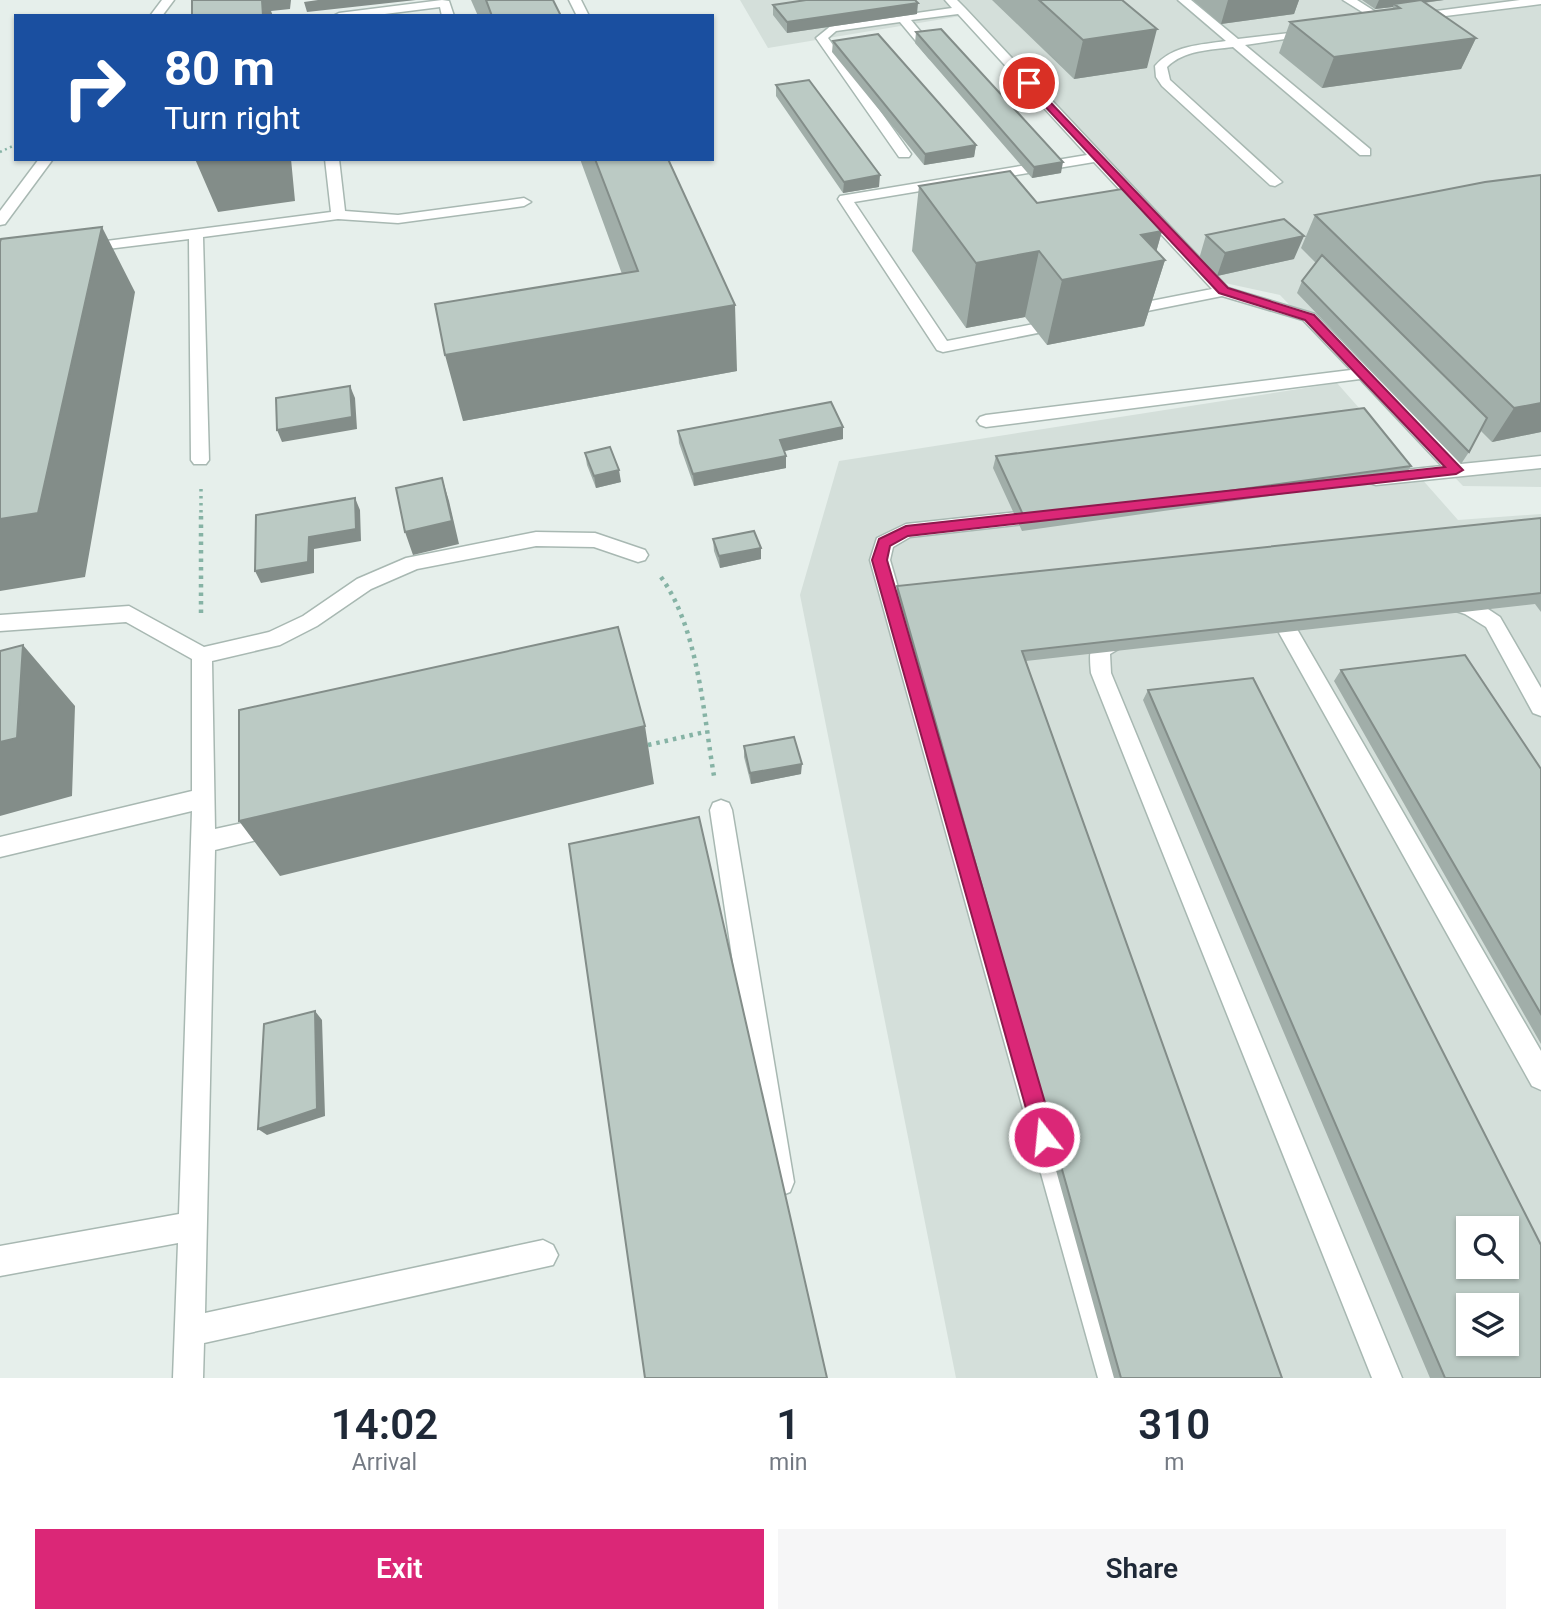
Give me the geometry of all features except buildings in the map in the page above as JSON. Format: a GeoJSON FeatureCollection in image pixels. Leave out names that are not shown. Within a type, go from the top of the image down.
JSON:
{"type":"FeatureCollection","features":[{"type":"Feature","properties":{"kind":"street"},"geometry":{"type":"LineString","coordinates":[[951,0],[1223,291]]}},
{"type":"Feature","properties":{"kind":"street"},"geometry":{"type":"LineString","coordinates":[[1184,0],[1365,152]]}},
{"type":"Feature","properties":{"kind":"street"},"geometry":{"type":"LineString","coordinates":[[1349,0],[1384,21]]}},
{"type":"Feature","properties":{"kind":"street"},"geometry":{"type":"LineString","coordinates":[[1370,23],[1538,1]]}},
{"type":"Feature","properties":{"kind":"street"},"geometry":{"type":"LineString","coordinates":[[355,14],[445,3],[448,14]]}},
{"type":"Feature","properties":{"kind":"street"},"geometry":{"type":"LineString","coordinates":[[904,154],[822,38],[832,28],[961,10]]}},
{"type":"Feature","properties":{"kind":"street"},"geometry":{"type":"LineString","coordinates":[[903,19],[945,68]]}},
{"type":"Feature","properties":{"kind":"street"},"geometry":{"type":"LineString","coordinates":[[1275,182],[1162,77],[1160,71],[1165,61],[1177,53],[1329,29]]}},
{"type":"Feature","properties":{"kind":"street"},"geometry":{"type":"LineString","coordinates":[[1097,157],[845,199],[943,347],[1223,291],[1309,317],[1456,470]]}},
{"type":"Feature","properties":{"kind":"street"},"geometry":{"type":"LineString","coordinates":[[0,221],[45,161]]}},
{"type":"Feature","properties":{"kind":"street"},"geometry":{"type":"LineString","coordinates":[[332,161],[338,215]]}},
{"type":"Feature","properties":{"kind":"street"},"geometry":{"type":"LineString","coordinates":[[65,251],[338,215],[398,219],[524,202]]}},
{"type":"Feature","properties":{"kind":"street"},"geometry":{"type":"LineString","coordinates":[[196,234],[200,460]]}},
{"type":"Feature","properties":{"kind":"street"},"geometry":{"type":"LineString","coordinates":[[986,421],[1362,374]]}},
{"type":"Feature","properties":{"kind":"street"},"geometry":{"type":"LineString","coordinates":[[1360,481],[1541,462]]}},
{"type":"Feature","properties":{"kind":"street"},"geometry":{"type":"LineString","coordinates":[[1071,513],[906,531],[884,543],[880,560],[1113,1378]]}},
{"type":"Feature","properties":{"kind":"street"},"geometry":{"type":"LineString","coordinates":[[0,623],[129,614],[202,655],[272,639],[310,621],[364,584],[413,563],[536,539],[595,540],[638,555]]}},
{"type":"Feature","properties":{"kind":"street"},"geometry":{"type":"LineString","coordinates":[[1432,602],[1446,600],[1472,608],[1493,622],[1541,708]]}},
{"type":"Feature","properties":{"kind":"street"},"geometry":{"type":"LineString","coordinates":[[1257,624],[1310,618]]}},
{"type":"Feature","properties":{"kind":"street"},"geometry":{"type":"LineString","coordinates":[[1283,622],[1541,1077]]}},
{"type":"Feature","properties":{"kind":"street"},"geometry":{"type":"LineString","coordinates":[[1142,636],[1116,639],[1099,650],[1101,673],[1387,1378]]}},
{"type":"Feature","properties":{"kind":"street"},"geometry":{"type":"LineString","coordinates":[[188,1378],[204,842],[202,655]]}},
{"type":"Feature","properties":{"kind":"street"},"geometry":{"type":"LineString","coordinates":[[0,847],[204,798]]}},
{"type":"Feature","properties":{"kind":"street"},"geometry":{"type":"LineString","coordinates":[[721,810],[784,1202]]}},
{"type":"Feature","properties":{"kind":"street"},"geometry":{"type":"LineString","coordinates":[[204,842],[298,821]]}},
{"type":"Feature","properties":{"kind":"street"},"geometry":{"type":"LineString","coordinates":[[0,1261],[192,1226]]}},
{"type":"Feature","properties":{"kind":"street"},"geometry":{"type":"LineString","coordinates":[[189,1331],[543,1255]]}},
{"type":"Feature","properties":{"kind":"path"},"geometry":{"type":"LineString","coordinates":[[200,460],[202,655]]}},
{"type":"Feature","properties":{"kind":"path"},"geometry":{"type":"LineString","coordinates":[[638,555],[668,583],[686,626],[721,810]]}},
{"type":"Feature","properties":{"kind":"path"},"geometry":{"type":"LineString","coordinates":[[648,745],[705,732]]}},
{"type":"Feature","properties":{"kind":"shaded area"},"geometry":{"type":"Polygon","coordinates":[[[740,0],[1541,0],[1541,487],[1463,486],[1280,295],[1211,280],[967,15],[768,48],[740,0]]]}},
{"type":"Feature","properties":{"kind":"shaded area"},"geometry":{"type":"Polygon","coordinates":[[[1337,383],[1458,520],[1541,514],[1541,1378],[956,1378],[800,595],[839,461],[1337,383]]]}},
{"type":"Feature","properties":{"kind":"route"},"geometry":{"type":"LineString","coordinates":[[1029,83],[1223,291],[1309,317],[1456,470],[906,531],[884,543],[880,560],[1044,1137]]}}]}
